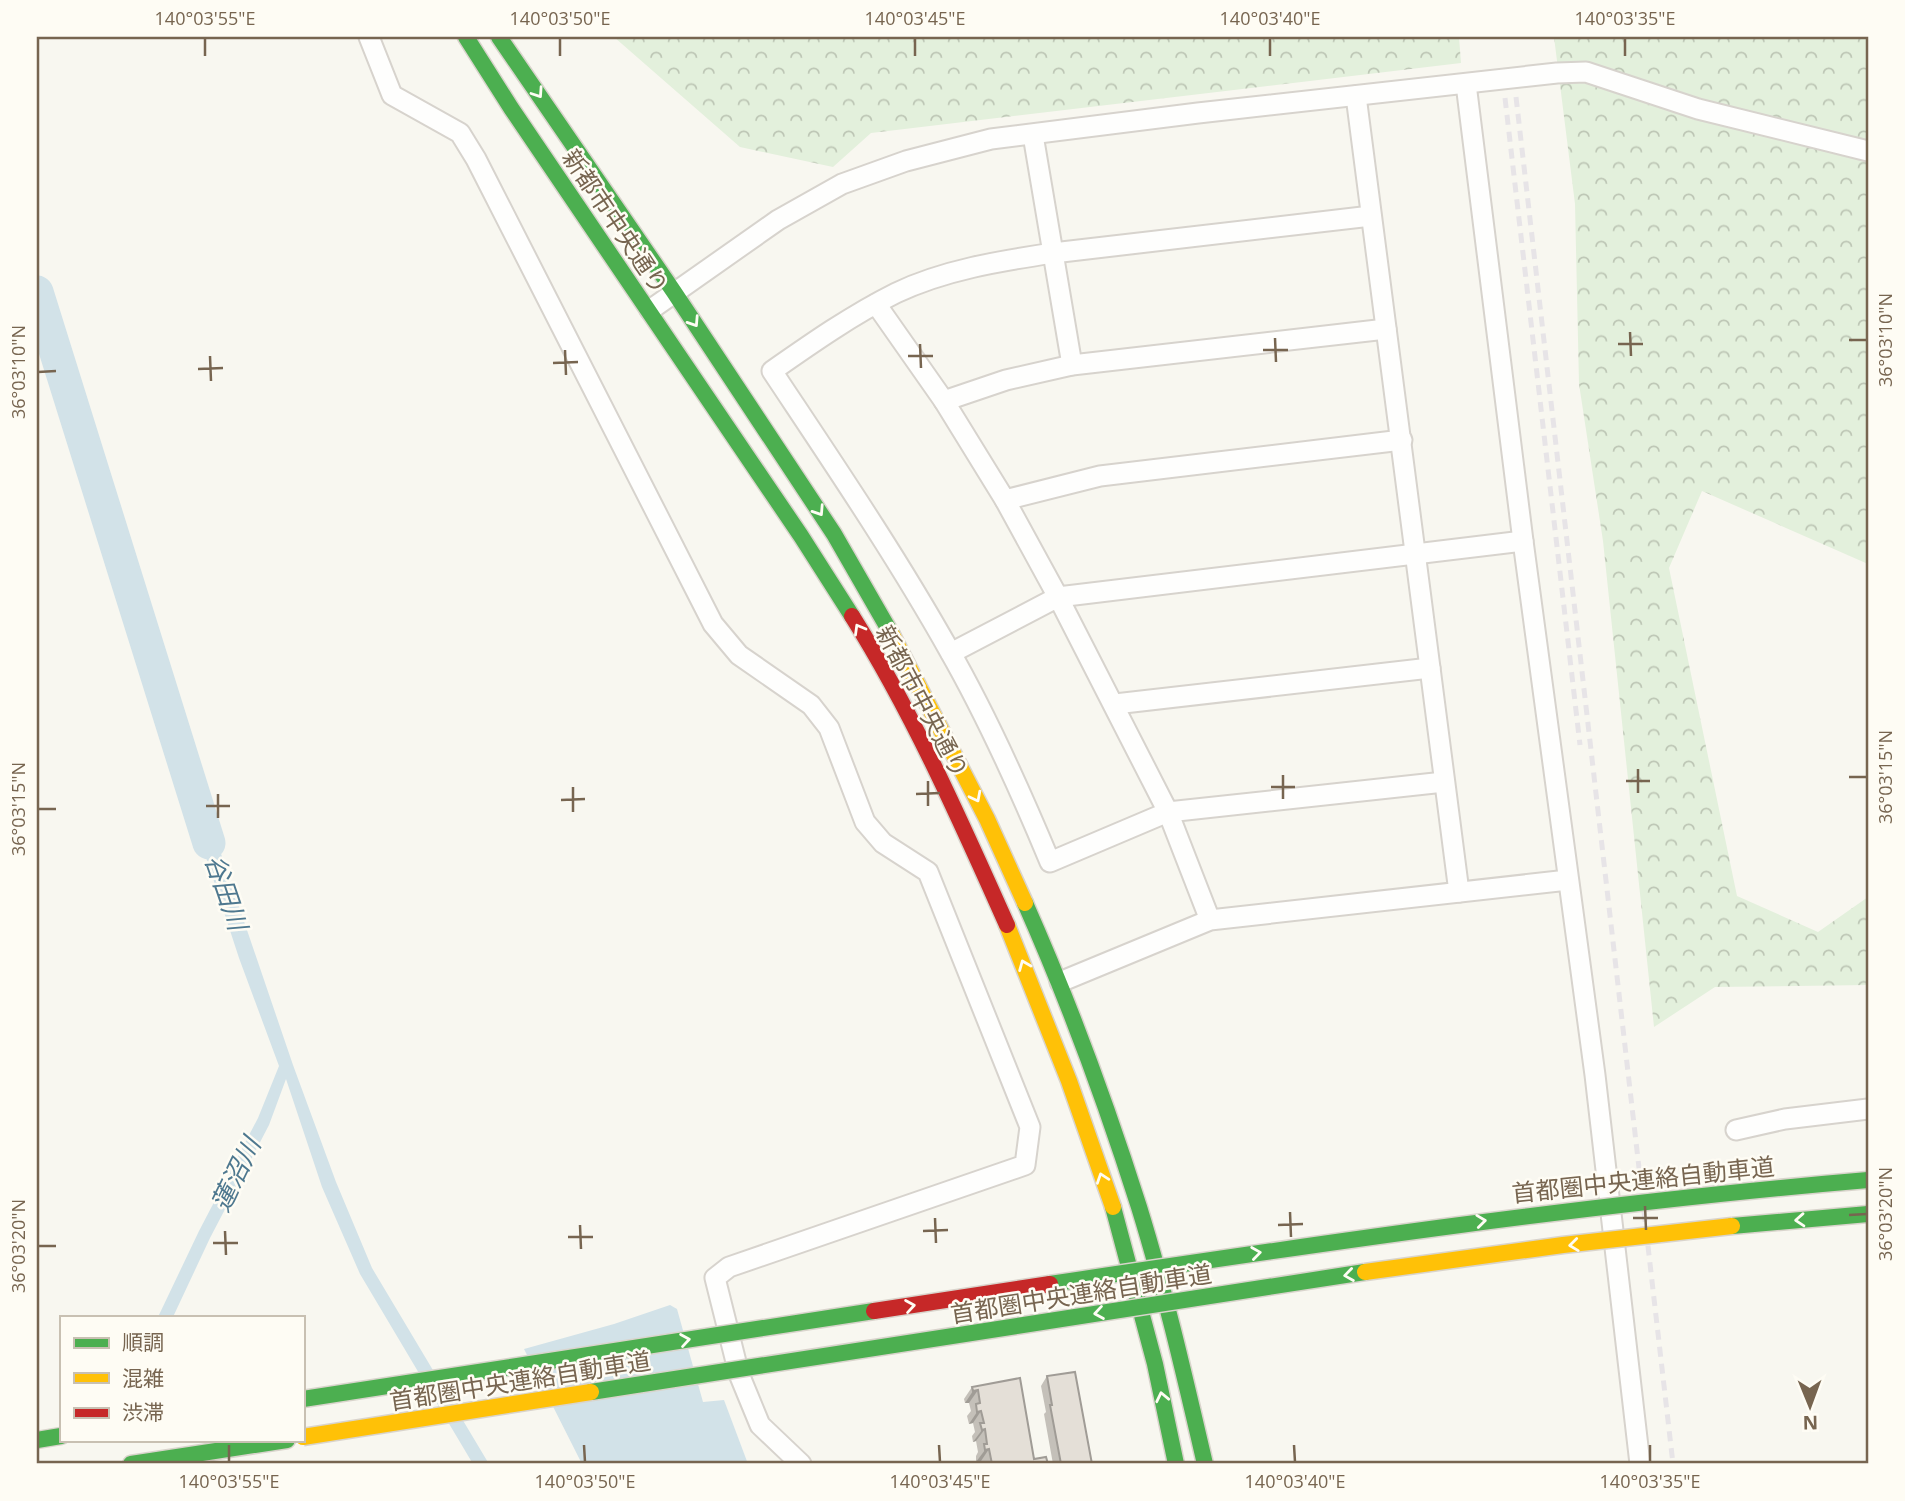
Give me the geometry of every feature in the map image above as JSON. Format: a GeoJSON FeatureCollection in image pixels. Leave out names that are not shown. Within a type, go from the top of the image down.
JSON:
{"type":"FeatureCollection","features":[{"type":"Feature","properties":{"kind":"main road","name":"新都市中央通り"},"geometry":{"type":"LineString","coordinates":[[466,37],[511,108],[801,536],[858,626],[910,719],[1021,958],[1069,1081],[1117,1220],[1155,1363],[1176,1464]]}},
{"type":"Feature","properties":{"kind":"main road","name":"新都市中央通り"},"geometry":{"type":"LineString","coordinates":[[499,37],[674,292],[834,534],[884,620],[987,819],[1060,982],[1139,1208],[1205,1464]]}},
{"type":"Feature","properties":{"kind":"main road","name":"首都圏中央連絡自動車道"},"geometry":{"type":"LineString","coordinates":[[304,1399],[1475,1221],[1738,1190],[1868,1180]]}},
{"type":"Feature","properties":{"kind":"main road","name":"首都圏中央連絡自動車道"},"geometry":{"type":"LineString","coordinates":[[304,1437],[1252,1289],[1741,1224],[1868,1214]]}},
{"type":"Feature","properties":{"kind":"main road"},"geometry":{"type":"LineString","coordinates":[[37,1440],[60,1436]]}},
{"type":"Feature","properties":{"kind":"main road"},"geometry":{"type":"LineString","coordinates":[[131,1464],[274,1442]]}},
{"type":"Feature","properties":{"kind":"street"},"geometry":{"type":"LineString","coordinates":[[369,37],[392,95],[460,132],[476,159],[713,624],[739,655],[811,705],[829,728],[865,822],[883,843],[928,872],[1030,1127],[1025,1165],[729,1267],[715,1278],[739,1374],[760,1425],[801,1464]]}},
{"type":"Feature","properties":{"kind":"street"},"geometry":{"type":"LineString","coordinates":[[650,310],[778,220],[842,184],[906,161],[991,139],[1466,83],[1586,72],[1698,109],[1868,152]]}},
{"type":"Feature","properties":{"kind":"street"},"geometry":{"type":"LineString","coordinates":[[1466,83],[1523,541],[1595,1075],[1640,1464]]}},
{"type":"Feature","properties":{"kind":"street"},"geometry":{"type":"LineString","coordinates":[[1356,96],[1460,892]]}},
{"type":"Feature","properties":{"kind":"street"},"geometry":{"type":"LineString","coordinates":[[1033,135],[1072,365]]}},
{"type":"Feature","properties":{"kind":"street"},"geometry":{"type":"LineString","coordinates":[[1371,216],[1052,253],[957,272],[907,289],[876,304],[827,332],[772,372],[890,550],[951,653],[1023,796],[1050,862],[1168,812],[1444,782]]}},
{"type":"Feature","properties":{"kind":"street"},"geometry":{"type":"LineString","coordinates":[[876,304],[944,401],[1005,500],[1058,597],[1168,812],[1210,920]]}},
{"type":"Feature","properties":{"kind":"street"},"geometry":{"type":"LineString","coordinates":[[944,401],[1006,380],[1072,365],[1387,329]]}},
{"type":"Feature","properties":{"kind":"street"},"geometry":{"type":"LineString","coordinates":[[1005,500],[1100,476],[1402,440]]}},
{"type":"Feature","properties":{"kind":"street"},"geometry":{"type":"LineString","coordinates":[[951,653],[1058,597],[1523,541]]}},
{"type":"Feature","properties":{"kind":"street"},"geometry":{"type":"LineString","coordinates":[[1115,704],[1430,668]]}},
{"type":"Feature","properties":{"kind":"street"},"geometry":{"type":"LineString","coordinates":[[1060,982],[1210,920],[1568,880]]}},
{"type":"Feature","properties":{"kind":"street"},"geometry":{"type":"LineString","coordinates":[[1736,1129],[1784,1119],[1868,1110]]}},
{"type":"Feature","properties":{"kind":"green space"},"geometry":{"type":"Polygon","coordinates":[[[614,37],[1459,37],[1461,63],[871,133],[833,167],[740,147],[614,37]]]}},
{"type":"Feature","properties":{"kind":"green space"},"geometry":{"type":"Polygon","coordinates":[[[1554,37],[1868,37],[1868,564],[1702,491],[1669,568],[1737,896],[1818,932],[1868,897],[1868,985],[1715,987],[1654,1027],[1603,541],[1579,384],[1575,204],[1554,37]]]}},
{"type":"Feature","properties":{"kind":"water","name":"蓮沼川"},"geometry":{"type":"Polygon","coordinates":[[[202,798],[293,1065],[336,1182],[372,1268],[489,1464],[473,1464],[360,1274],[322,1187],[286,1079],[269,1125],[210,1238],[173,1316],[158,1316],[258,1118],[279,1066],[239,958],[188,802],[202,798]]]}},
{"type":"Feature","properties":{"kind":"water"},"geometry":{"type":"Polygon","coordinates":[[[670,1305],[677,1309],[703,1402],[724,1400],[748,1464],[582,1464],[524,1349],[670,1305]]]}},
{"type":"Feature","properties":{"kind":"building"},"geometry":{"type":"Polygon","coordinates":[[[1075,1372],[1092,1464],[1061,1464],[1050,1405],[1047,1376],[1075,1372]]]}},
{"type":"Feature","properties":{"kind":"building"},"geometry":{"type":"Polygon","coordinates":[[[1020,1378],[1034,1459],[1046,1457],[1048,1464],[992,1464],[989,1449],[985,1450],[984,1444],[987,1444],[985,1429],[982,1430],[980,1423],[984,1423],[981,1411],[977,1412],[976,1404],[980,1403],[978,1390],[973,1391],[972,1387],[1020,1378]]]}},
{"type":"Feature","properties":{"kind":"waterway","name":"谷田川"},"geometry":{"type":"LineString","coordinates":[[37,292],[209,843]]}},
{"type":"Feature","properties":{"kind":"railway"},"geometry":{"type":"LineString","coordinates":[[1516,97],[1673,1464]]}},
{"type":"Feature","properties":{"kind":"railway"},"geometry":{"type":"LineString","coordinates":[[1505,98],[1580,745]]}},
{"type":"Feature","properties":{"kind":"traffic: fast"},"geometry":{"type":"LineString","coordinates":[[466,37],[852,616]]}},
{"type":"Feature","properties":{"kind":"traffic: fast"},"geometry":{"type":"LineString","coordinates":[[499,37],[674,292],[834,534],[892,635]]}},
{"type":"Feature","properties":{"kind":"traffic: fast"},"geometry":{"type":"LineString","coordinates":[[1025,903],[1086,1053],[1139,1207],[1166,1303],[1205,1464]]}},
{"type":"Feature","properties":{"kind":"traffic: fast"},"geometry":{"type":"LineString","coordinates":[[1050,1284],[1560,1212],[1868,1180]]}},
{"type":"Feature","properties":{"kind":"traffic: fast"},"geometry":{"type":"LineString","coordinates":[[1113,1207],[1155,1364],[1176,1464]]}},
{"type":"Feature","properties":{"kind":"traffic: fast"},"geometry":{"type":"LineString","coordinates":[[1732,1226],[1868,1214]]}},
{"type":"Feature","properties":{"kind":"traffic: fast"},"geometry":{"type":"LineString","coordinates":[[591,1392],[1365,1272]]}},
{"type":"Feature","properties":{"kind":"traffic: fast"},"geometry":{"type":"LineString","coordinates":[[304,1399],[874,1311]]}},
{"type":"Feature","properties":{"kind":"traffic: fast"},"geometry":{"type":"LineString","coordinates":[[37,1440],[60,1436]]}},
{"type":"Feature","properties":{"kind":"traffic: fast"},"geometry":{"type":"LineString","coordinates":[[131,1464],[274,1442]]}},
{"type":"Feature","properties":{"kind":"traffic: slow"},"geometry":{"type":"LineString","coordinates":[[892,635],[987,819],[1025,903]]}},
{"type":"Feature","properties":{"kind":"traffic: slow"},"geometry":{"type":"LineString","coordinates":[[1007,925],[1069,1081],[1113,1207]]}},
{"type":"Feature","properties":{"kind":"traffic: slow"},"geometry":{"type":"LineString","coordinates":[[1365,1272],[1563,1245],[1732,1226]]}},
{"type":"Feature","properties":{"kind":"traffic: slow"},"geometry":{"type":"LineString","coordinates":[[304,1437],[591,1392]]}},
{"type":"Feature","properties":{"kind":"traffic: jam"},"geometry":{"type":"LineString","coordinates":[[852,616],[915,729],[1007,925]]}},
{"type":"Feature","properties":{"kind":"traffic: jam"},"geometry":{"type":"LineString","coordinates":[[874,1311],[1050,1284]]}}]}
